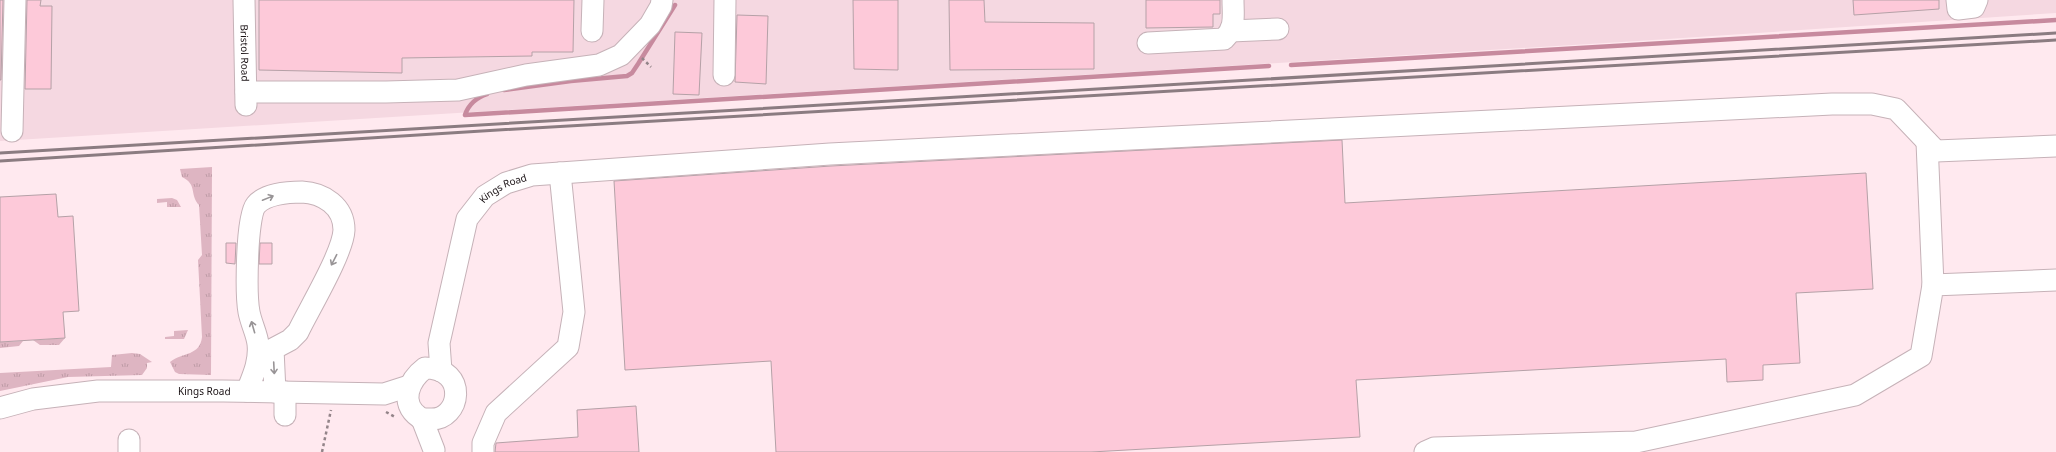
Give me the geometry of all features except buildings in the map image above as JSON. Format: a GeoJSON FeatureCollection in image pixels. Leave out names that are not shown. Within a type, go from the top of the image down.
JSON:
{"type":"FeatureCollection","features":[{"type":"Feature","properties":{"kind":"street"},"geometry":{"type":"LineString","coordinates":[[12,131],[16,0]]}},
{"type":"Feature","properties":{"kind":"street","name":"Bristol Road"},"geometry":{"type":"LineString","coordinates":[[244,0],[246,99],[458,90],[526,75],[599,65],[621,55],[650,25],[661,6],[662,0]]}},
{"type":"Feature","properties":{"kind":"street"},"geometry":{"type":"LineString","coordinates":[[592,31],[593,0]]}},
{"type":"Feature","properties":{"kind":"street"},"geometry":{"type":"LineString","coordinates":[[724,75],[725,0]]}},
{"type":"Feature","properties":{"kind":"street"},"geometry":{"type":"LineString","coordinates":[[1148,43],[1224,39],[1231,31],[1233,0]]}},
{"type":"Feature","properties":{"kind":"street"},"geometry":{"type":"LineString","coordinates":[[1957,0],[1958,9],[1974,7],[1977,0]]}},
{"type":"Feature","properties":{"kind":"street"},"geometry":{"type":"LineString","coordinates":[[1231,31],[1278,29]]}},
{"type":"Feature","properties":{"kind":"street","name":"Kings Road"},"geometry":{"type":"LineString","coordinates":[[433,369],[467,219],[485,196],[506,183],[532,175],[703,162],[933,148],[1858,104],[1872,104],[1896,109],[1936,151],[2056,146]]}},
{"type":"Feature","properties":{"kind":"street"},"geometry":{"type":"LineString","coordinates":[[1426,452],[1434,448],[1636,442],[1855,395],[1921,356],[1933,285],[1927,142]]}},
{"type":"Feature","properties":{"kind":"street"},"geometry":{"type":"LineString","coordinates":[[483,452],[483,443],[496,413],[568,347],[574,312],[560,173]]}},
{"type":"Feature","properties":{"kind":"street"},"geometry":{"type":"LineString","coordinates":[[247,391],[258,360],[258,343],[249,311],[248,243],[250,220],[253,212],[256,205],[267,197],[301,192],[323,196],[335,206],[341,218],[344,230],[339,250],[298,332],[290,340],[273,349],[285,415]]}},
{"type":"Feature","properties":{"kind":"street"},"geometry":{"type":"LineString","coordinates":[[1933,285],[2056,280]]}},
{"type":"Feature","properties":{"kind":"street"},"geometry":{"type":"LineString","coordinates":[[433,369],[451,377],[454,384],[454,404],[446,415],[429,419],[413,413],[405,402],[416,375],[433,369]]}},
{"type":"Feature","properties":{"kind":"street","name":"Kings Road"},"geometry":{"type":"LineString","coordinates":[[0,408],[32,398],[98,391],[247,391],[331,393],[384,402],[405,402]]}},
{"type":"Feature","properties":{"kind":"street"},"geometry":{"type":"LineString","coordinates":[[429,419],[434,451]]}},
{"type":"Feature","properties":{"kind":"path"},"geometry":{"type":"LineString","coordinates":[[647,63],[651,67]]}},
{"type":"Feature","properties":{"kind":"path"},"geometry":{"type":"LineString","coordinates":[[322,452],[331,412],[331,393]]}},
{"type":"Feature","properties":{"kind":"path"},"geometry":{"type":"LineString","coordinates":[[384,402],[405,402]]}},
{"type":"Feature","properties":{"kind":"shaded area"},"geometry":{"type":"Polygon","coordinates":[[[0,0],[2056,0],[2056,13],[1638,41],[0,141],[0,0]]]}},
{"type":"Feature","properties":{"kind":"green space"},"geometry":{"type":"Polygon","coordinates":[[[212,167],[211,375],[179,374],[175,372],[170,362],[198,348],[202,337],[198,260],[202,255],[199,205],[194,197],[192,186],[182,177],[180,169],[212,167]]]}},
{"type":"Feature","properties":{"kind":"green space"},"geometry":{"type":"Polygon","coordinates":[[[172,198],[177,200],[181,207],[167,207],[167,202],[157,203],[157,199],[172,198]]]}},
{"type":"Feature","properties":{"kind":"green space"},"geometry":{"type":"Polygon","coordinates":[[[188,330],[184,339],[165,339],[165,337],[174,336],[174,331],[188,330]]]}},
{"type":"Feature","properties":{"kind":"green space"},"geometry":{"type":"Polygon","coordinates":[[[65,338],[59,345],[40,345],[33,340],[65,338]]]}},
{"type":"Feature","properties":{"kind":"green space"},"geometry":{"type":"Polygon","coordinates":[[[23,341],[19,346],[0,348],[0,342],[23,341]]]}},
{"type":"Feature","properties":{"kind":"green space"},"geometry":{"type":"Polygon","coordinates":[[[132,353],[140,354],[152,362],[147,363],[147,368],[142,375],[68,377],[0,391],[0,373],[111,367],[112,355],[132,353]]]}},
{"type":"Feature","properties":{"kind":"waterway"},"geometry":{"type":"LineString","coordinates":[[504,90],[571,81],[627,76],[632,73],[675,5]]}},
{"type":"Feature","properties":{"kind":"waterway"},"geometry":{"type":"LineString","coordinates":[[1291,65],[2056,20]]}},
{"type":"Feature","properties":{"kind":"waterway"},"geometry":{"type":"LineString","coordinates":[[487,94],[473,102],[465,115],[1269,66]]}},
{"type":"Feature","properties":{"kind":"railway"},"geometry":{"type":"LineString","coordinates":[[0,153],[2056,33]]}},
{"type":"Feature","properties":{"kind":"railway"},"geometry":{"type":"LineString","coordinates":[[0,161],[498,130],[2056,40]]}}]}
